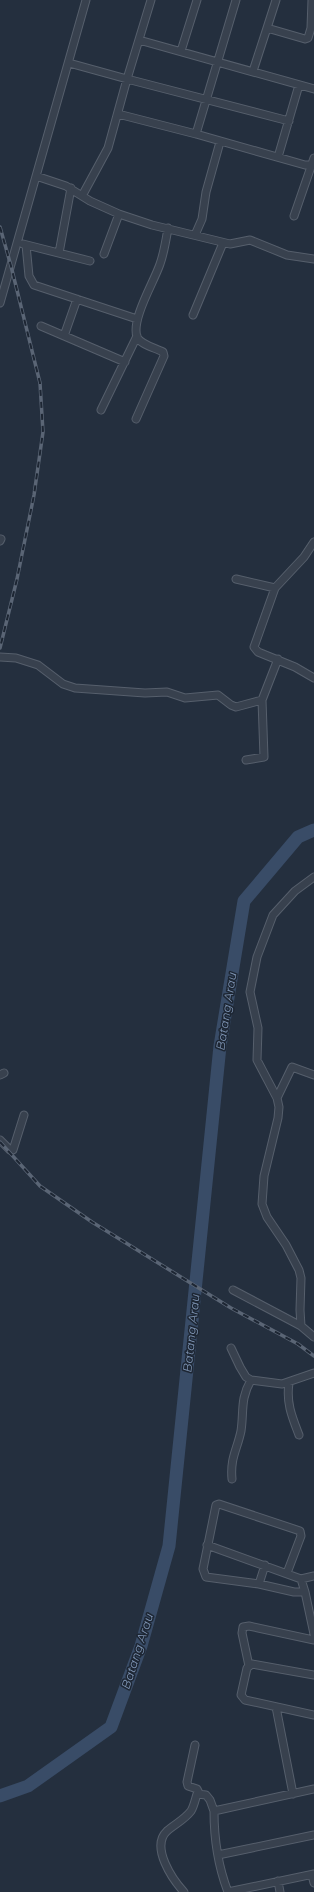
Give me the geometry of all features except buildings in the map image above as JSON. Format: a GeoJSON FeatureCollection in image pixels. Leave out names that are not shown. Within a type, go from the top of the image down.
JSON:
{"type":"FeatureCollection","features":[{"type":"Feature","properties":{"kind":"street"},"geometry":{"type":"LineString","coordinates":[[0,303],[86,0]]}},
{"type":"Feature","properties":{"kind":"street"},"geometry":{"type":"LineString","coordinates":[[82,196],[108,148],[127,79],[152,0]]}},
{"type":"Feature","properties":{"kind":"street"},"geometry":{"type":"LineString","coordinates":[[181,51],[197,0]]}},
{"type":"Feature","properties":{"kind":"street"},"geometry":{"type":"LineString","coordinates":[[196,134],[236,0]]}},
{"type":"Feature","properties":{"kind":"street"},"geometry":{"type":"LineString","coordinates":[[253,71],[276,0]]}},
{"type":"Feature","properties":{"kind":"street"},"geometry":{"type":"LineString","coordinates":[[267,28],[305,39],[308,38],[311,28],[312,0]]}},
{"type":"Feature","properties":{"kind":"street"},"geometry":{"type":"LineString","coordinates":[[139,40],[314,89]]}},
{"type":"Feature","properties":{"kind":"street"},"geometry":{"type":"LineString","coordinates":[[68,63],[289,120]]}},
{"type":"Feature","properties":{"kind":"street"},"geometry":{"type":"LineString","coordinates":[[278,157],[299,85]]}},
{"type":"Feature","properties":{"kind":"street"},"geometry":{"type":"LineString","coordinates":[[118,114],[196,134],[305,165],[312,162]]}},
{"type":"Feature","properties":{"kind":"street"},"geometry":{"type":"LineString","coordinates":[[195,235],[202,219],[206,192],[220,142]]}},
{"type":"Feature","properties":{"kind":"street"},"geometry":{"type":"LineString","coordinates":[[294,216],[312,162]]}},
{"type":"Feature","properties":{"kind":"street"},"geometry":{"type":"LineString","coordinates":[[36,176],[71,188],[90,201],[119,214],[152,225],[223,243],[230,244],[250,240],[287,255],[314,259]]}},
{"type":"Feature","properties":{"kind":"street"},"geometry":{"type":"LineString","coordinates":[[60,253],[71,188]]}},
{"type":"Feature","properties":{"kind":"street"},"geometry":{"type":"LineString","coordinates":[[104,254],[119,214]]}},
{"type":"Feature","properties":{"kind":"street"},"geometry":{"type":"LineString","coordinates":[[101,410],[137,336],[137,319],[161,262],[168,228]]}},
{"type":"Feature","properties":{"kind":"street"},"geometry":{"type":"LineString","coordinates":[[17,242],[90,261]]}},
{"type":"Feature","properties":{"kind":"street"},"geometry":{"type":"LineString","coordinates":[[193,315],[223,243]]}},
{"type":"Feature","properties":{"kind":"street"},"geometry":{"type":"LineString","coordinates":[[26,245],[28,276],[34,285],[137,319]]}},
{"type":"Feature","properties":{"kind":"street"},"geometry":{"type":"LineString","coordinates":[[0,282],[3,294]]}},
{"type":"Feature","properties":{"kind":"street"},"geometry":{"type":"LineString","coordinates":[[64,336],[77,299]]}},
{"type":"Feature","properties":{"kind":"street"},"geometry":{"type":"LineString","coordinates":[[41,326],[125,362]]}},
{"type":"Feature","properties":{"kind":"street"},"geometry":{"type":"LineString","coordinates":[[136,419],[164,356],[163,352],[140,341],[137,336]]}},
{"type":"Feature","properties":{"kind":"street"},"geometry":{"type":"LineString","coordinates":[[314,542],[304,557],[275,588],[266,617],[254,647],[258,652],[278,659],[314,678]]}},
{"type":"Feature","properties":{"kind":"street"},"geometry":{"type":"LineString","coordinates":[[236,579],[275,588]]}},
{"type":"Feature","properties":{"kind":"street"},"geometry":{"type":"LineString","coordinates":[[0,657],[16,658],[38,665],[63,684],[75,688],[167,692],[185,698],[218,695],[236,707],[262,700]]}},
{"type":"Feature","properties":{"kind":"street"},"geometry":{"type":"LineString","coordinates":[[246,760],[264,756],[262,700],[278,659]]}},
{"type":"Feature","properties":{"kind":"street"},"geometry":{"type":"LineString","coordinates":[[301,1326],[301,1278],[299,1270],[286,1245],[267,1217],[262,1204],[264,1176],[278,1118],[279,1107],[277,1098],[257,1060],[258,1028],[250,986],[257,957],[267,927],[273,915],[295,890],[314,877]]}},
{"type":"Feature","properties":{"kind":"street"},"geometry":{"type":"LineString","coordinates":[[277,1098],[292,1067],[314,1075]]}},
{"type":"Feature","properties":{"kind":"street"},"geometry":{"type":"LineString","coordinates":[[0,1140],[10,1150],[13,1150],[24,1115]]}},
{"type":"Feature","properties":{"kind":"street"},"geometry":{"type":"LineString","coordinates":[[233,1290],[301,1326],[314,1337]]}},
{"type":"Feature","properties":{"kind":"street"},"geometry":{"type":"LineString","coordinates":[[231,1348],[240,1368],[246,1377],[251,1380],[282,1384],[289,1383],[314,1372]]}},
{"type":"Feature","properties":{"kind":"street"},"geometry":{"type":"LineString","coordinates":[[232,1479],[232,1459],[241,1430],[243,1397],[251,1380]]}},
{"type":"Feature","properties":{"kind":"street"},"geometry":{"type":"LineString","coordinates":[[289,1383],[287,1394],[289,1409],[299,1435]]}},
{"type":"Feature","properties":{"kind":"street"},"geometry":{"type":"LineString","coordinates":[[287,1573],[301,1536],[300,1531],[219,1504],[215,1507],[203,1569],[206,1576],[259,1584],[294,1592],[305,1592]]}},
{"type":"Feature","properties":{"kind":"street"},"geometry":{"type":"LineString","coordinates":[[207,1545],[301,1579],[314,1576]]}},
{"type":"Feature","properties":{"kind":"street"},"geometry":{"type":"LineString","coordinates":[[259,1584],[265,1565]]}},
{"type":"Feature","properties":{"kind":"street"},"geometry":{"type":"LineString","coordinates":[[301,1579],[314,1634]]}},
{"type":"Feature","properties":{"kind":"street"},"geometry":{"type":"LineString","coordinates":[[314,1640],[249,1626],[243,1627],[242,1633],[248,1666],[241,1694],[242,1698],[276,1707],[314,1714]]}},
{"type":"Feature","properties":{"kind":"street"},"geometry":{"type":"LineString","coordinates":[[248,1666],[259,1665],[314,1675]]}},
{"type":"Feature","properties":{"kind":"street"},"geometry":{"type":"LineString","coordinates":[[276,1707],[293,1794]]}},
{"type":"Feature","properties":{"kind":"street"},"geometry":{"type":"LineString","coordinates":[[195,1745],[187,1782],[188,1786],[197,1789],[199,1793],[208,1797],[214,1811],[218,1855],[228,1892],[313,1874],[314,1883]]}},
{"type":"Feature","properties":{"kind":"street"},"geometry":{"type":"LineString","coordinates":[[214,1811],[314,1789]]}},
{"type":"Feature","properties":{"kind":"street"},"geometry":{"type":"LineString","coordinates":[[184,1892],[168,1872],[162,1852],[162,1843],[166,1832],[183,1820],[192,1810],[196,1796],[199,1793]]}},
{"type":"Feature","properties":{"kind":"street"},"geometry":{"type":"LineString","coordinates":[[218,1855],[314,1835]]}},
{"type":"Feature","properties":{"kind":"street"},"geometry":{"type":"LineString","coordinates":[[278,1881],[280,1892]]}},
{"type":"Feature","properties":{"kind":"waterway","name":"Batang Arau"},"geometry":{"type":"LineString","coordinates":[[0,1796],[28,1786],[111,1727],[141,1646],[169,1546],[220,1046],[244,901],[298,837],[314,830]]}},
{"type":"Feature","properties":{"kind":"railway"},"geometry":{"type":"LineString","coordinates":[[0,227],[40,383],[43,432],[34,495],[17,579],[0,648]]}},
{"type":"Feature","properties":{"kind":"railway"},"geometry":{"type":"LineString","coordinates":[[0,1142],[40,1186],[92,1222],[231,1308],[298,1344],[314,1356]]}}]}
